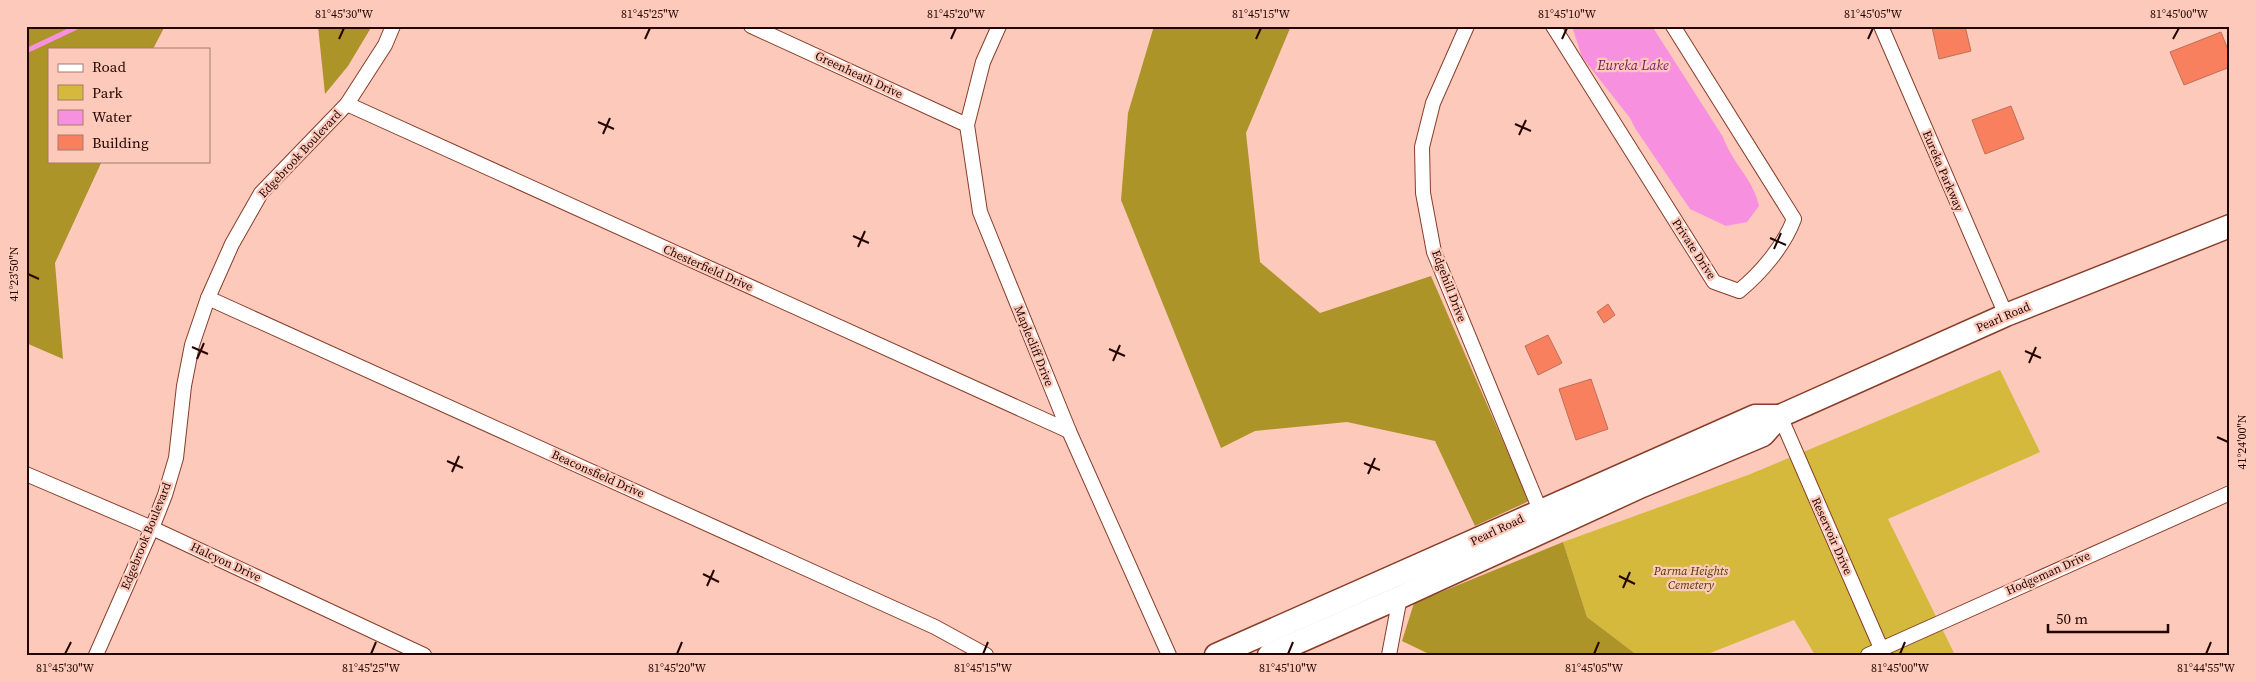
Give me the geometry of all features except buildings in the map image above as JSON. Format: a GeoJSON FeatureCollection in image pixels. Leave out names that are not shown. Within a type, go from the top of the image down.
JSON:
{"type":"FeatureCollection","features":[{"type":"Feature","properties":{"kind":"main road","name":"Pearl Road"},"geometry":{"type":"LineString","coordinates":[[1216,655],[1755,416],[1780,416],[2006,315],[2230,226]]}},
{"type":"Feature","properties":{"kind":"main road","name":"Pearl Road"},"geometry":{"type":"LineString","coordinates":[[1269,655],[1642,486],[1763,435],[1780,416]]}},
{"type":"Feature","properties":{"kind":"street","name":"Edgebrook Boulevard"},"geometry":{"type":"LineString","coordinates":[[96,655],[152,528],[176,458],[185,378],[192,345],[208,298],[232,244],[261,193],[347,104],[385,45],[393,26]]}},
{"type":"Feature","properties":{"kind":"street","name":"Greenheath Drive"},"geometry":{"type":"LineString","coordinates":[[751,26],[967,125]]}},
{"type":"Feature","properties":{"kind":"street","name":"Maplecliff Drive"},"geometry":{"type":"LineString","coordinates":[[999,26],[983,62],[967,125],[980,212],[1069,431],[1170,655]]}},
{"type":"Feature","properties":{"kind":"street","name":"Edgehill Drive"},"geometry":{"type":"LineString","coordinates":[[1467,26],[1432,103],[1422,147],[1423,193],[1434,252],[1540,510]]}},
{"type":"Feature","properties":{"kind":"street","name":"Private Drive"},"geometry":{"type":"LineString","coordinates":[[1553,26],[1714,282],[1739,291],[1775,252],[1790,230],[1794,219],[1673,26]]}},
{"type":"Feature","properties":{"kind":"street","name":"Eureka Parkway"},"geometry":{"type":"LineString","coordinates":[[1881,26],[2006,315]]}},
{"type":"Feature","properties":{"kind":"street","name":"Chesterfield Drive"},"geometry":{"type":"LineString","coordinates":[[347,104],[1069,431]]}},
{"type":"Feature","properties":{"kind":"street","name":"Beaconsfield Drive"},"geometry":{"type":"LineString","coordinates":[[208,298],[935,627],[986,655]]}},
{"type":"Feature","properties":{"kind":"street","name":"Reservoir Drive"},"geometry":{"type":"LineString","coordinates":[[1780,416],[1882,651]]}},
{"type":"Feature","properties":{"kind":"street","name":"Halcyon Drive"},"geometry":{"type":"LineString","coordinates":[[26,474],[152,528],[423,654]]}},
{"type":"Feature","properties":{"kind":"street","name":"Hodgeman Drive"},"geometry":{"type":"LineString","coordinates":[[1868,655],[1882,651],[2230,492]]}},
{"type":"Feature","properties":{"kind":"street"},"geometry":{"type":"LineString","coordinates":[[1389,655],[1400,597]]}},
{"type":"Feature","properties":{"kind":"green space","name":"Parma Heights Cemetery"},"geometry":{"type":"Polygon","coordinates":[[[2000,370],[2040,452],[1888,519],[1955,655],[1815,655],[1794,620],[1705,655],[1637,655],[1587,617],[1563,542],[1748,475],[2000,370]]]}},
{"type":"Feature","properties":{"kind":"shaded area"},"geometry":{"type":"Polygon","coordinates":[[[26,26],[165,26],[154,48],[48,48],[48,162],[102,162],[55,263],[63,359],[26,343],[26,26]]]}},
{"type":"Feature","properties":{"kind":"shaded area"},"geometry":{"type":"Polygon","coordinates":[[[318,26],[372,26],[348,66],[325,94],[318,26]]]}},
{"type":"Feature","properties":{"kind":"shaded area"},"geometry":{"type":"Polygon","coordinates":[[[1154,26],[1291,26],[1246,133],[1260,262],[1320,313],[1431,276],[1529,501],[1475,526],[1435,441],[1347,422],[1255,431],[1221,448],[1121,200],[1128,113],[1154,26]]]}},
{"type":"Feature","properties":{"kind":"shaded area"},"geometry":{"type":"Polygon","coordinates":[[[1563,542],[1587,617],[1637,655],[1431,655],[1402,641],[1414,603],[1563,542]]]}},
{"type":"Feature","properties":{"kind":"water","name":"Eureka Lake"},"geometry":{"type":"Polygon","coordinates":[[[1572,26],[1652,26],[1723,137],[1753,188],[1759,206],[1747,222],[1726,226],[1690,209],[1630,118],[1582,57],[1572,26]]]}},
{"type":"Feature","properties":{"kind":"waterway"},"geometry":{"type":"LineString","coordinates":[[26,51],[79,26]]}}]}
